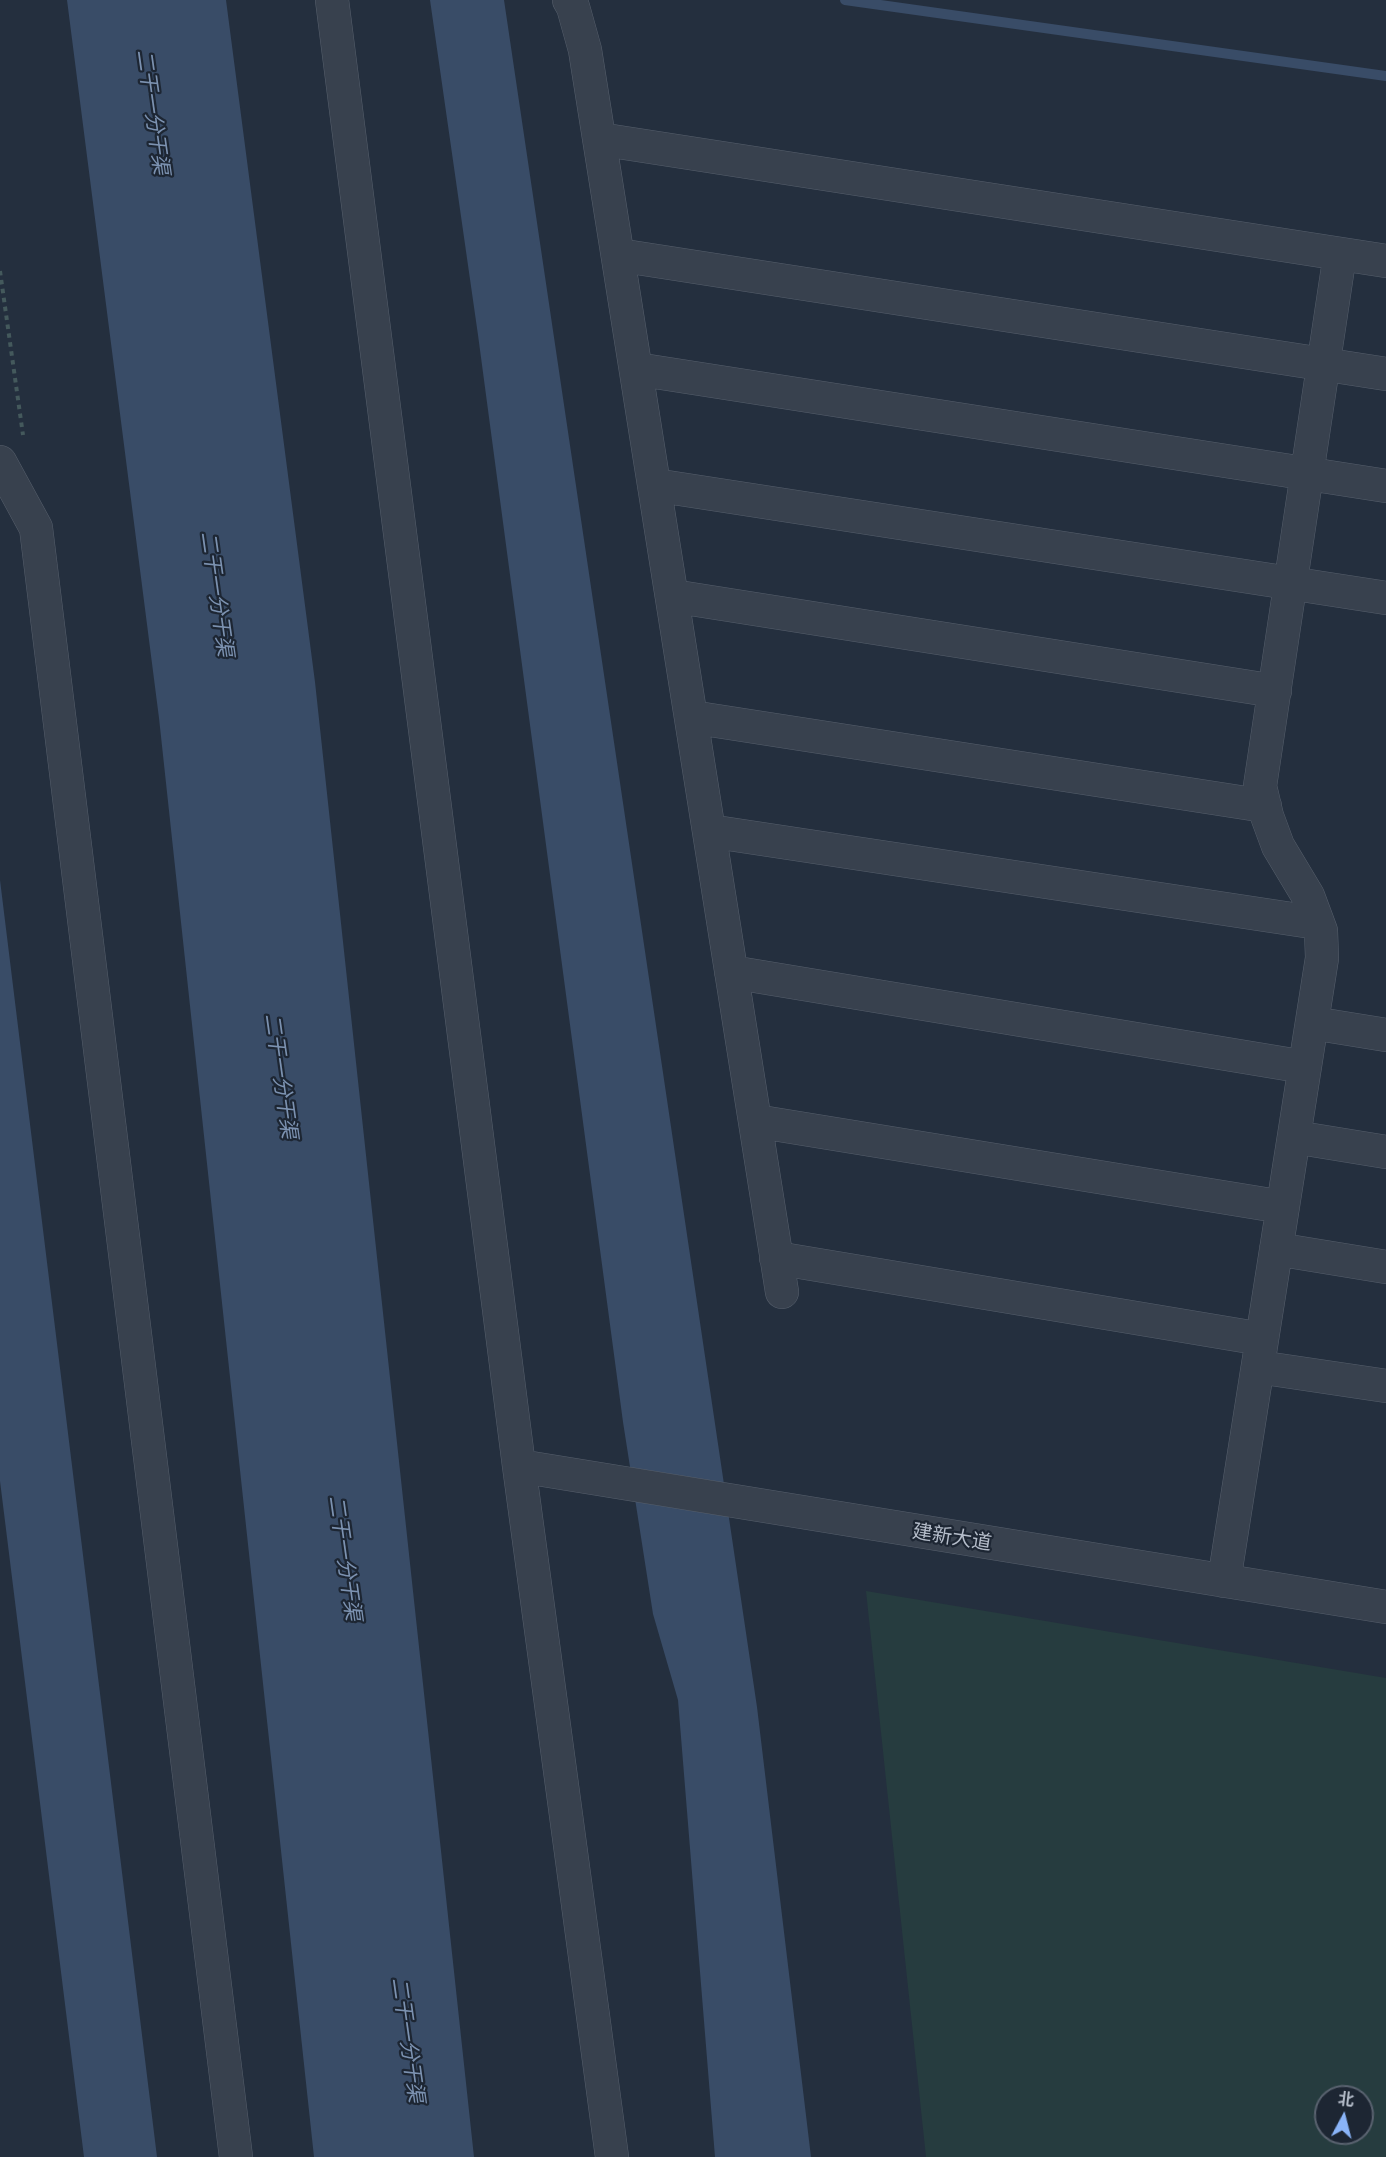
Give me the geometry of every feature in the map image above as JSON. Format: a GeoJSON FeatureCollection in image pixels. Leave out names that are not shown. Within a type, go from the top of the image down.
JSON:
{"type":"FeatureCollection","features":[{"type":"Feature","properties":{"kind":"street"},"geometry":{"type":"LineString","coordinates":[[332,0],[519,1466],[612,2157]]}},
{"type":"Feature","properties":{"kind":"street"},"geometry":{"type":"LineString","coordinates":[[569,0],[585,50],[782,1293]]}},
{"type":"Feature","properties":{"kind":"street"},"geometry":{"type":"LineString","coordinates":[[599,140],[1386,261]]}},
{"type":"Feature","properties":{"kind":"street"},"geometry":{"type":"LineString","coordinates":[[1224,1581],[1322,958],[1321,931],[1308,896],[1278,846],[1260,786],[1340,254]]}},
{"type":"Feature","properties":{"kind":"street"},"geometry":{"type":"LineString","coordinates":[[618,255],[1386,374]]}},
{"type":"Feature","properties":{"kind":"street"},"geometry":{"type":"LineString","coordinates":[[636,369],[1386,486]]}},
{"type":"Feature","properties":{"kind":"street"},"geometry":{"type":"LineString","coordinates":[[12,454],[36,528],[236,2157]]}},
{"type":"Feature","properties":{"kind":"street"},"geometry":{"type":"LineString","coordinates":[[654,485],[1386,598]]}},
{"type":"Feature","properties":{"kind":"street"},"geometry":{"type":"LineString","coordinates":[[672,597],[1275,691]]}},
{"type":"Feature","properties":{"kind":"street"},"geometry":{"type":"LineString","coordinates":[[691,717],[1265,806]]}},
{"type":"Feature","properties":{"kind":"street"},"geometry":{"type":"LineString","coordinates":[[709,831],[1318,923]]}},
{"type":"Feature","properties":{"kind":"street"},"geometry":{"type":"LineString","coordinates":[[731,972],[1305,1067]]}},
{"type":"Feature","properties":{"kind":"street"},"geometry":{"type":"LineString","coordinates":[[1312,1023],[1386,1035]]}},
{"type":"Feature","properties":{"kind":"street"},"geometry":{"type":"LineString","coordinates":[[755,1121],[1283,1207]]}},
{"type":"Feature","properties":{"kind":"street"},"geometry":{"type":"LineString","coordinates":[[1294,1137],[1386,1152]]}},
{"type":"Feature","properties":{"kind":"street"},"geometry":{"type":"LineString","coordinates":[[1276,1249],[1386,1267]]}},
{"type":"Feature","properties":{"kind":"street"},"geometry":{"type":"LineString","coordinates":[[776,1258],[1260,1353],[1386,1386]]}},
{"type":"Feature","properties":{"kind":"street","name":"建新大道"},"geometry":{"type":"LineString","coordinates":[[519,1466],[1386,1607]]}},
{"type":"Feature","properties":{"kind":"path"},"geometry":{"type":"LineString","coordinates":[[0,271],[12,454]]}},
{"type":"Feature","properties":{"kind":"green space"},"geometry":{"type":"Polygon","coordinates":[[[866,1591],[1386,1678],[1386,2157],[926,2157],[866,1591]]]}},
{"type":"Feature","properties":{"kind":"water","name":"二干一分干渠"},"geometry":{"type":"Polygon","coordinates":[[[67,0],[226,0],[315,682],[474,2157],[314,2157],[159,718],[67,0]]]}},
{"type":"Feature","properties":{"kind":"water"},"geometry":{"type":"Polygon","coordinates":[[[430,0],[504,0],[757,1707],[811,2157],[715,2157],[678,1700],[653,1614],[623,1422],[478,335],[430,0]]]}},
{"type":"Feature","properties":{"kind":"water"},"geometry":{"type":"Polygon","coordinates":[[[0,880],[157,2157],[84,2157],[0,1481],[0,880]]]}},
{"type":"Feature","properties":{"kind":"waterway"},"geometry":{"type":"LineString","coordinates":[[845,0],[1386,76]]}}]}
